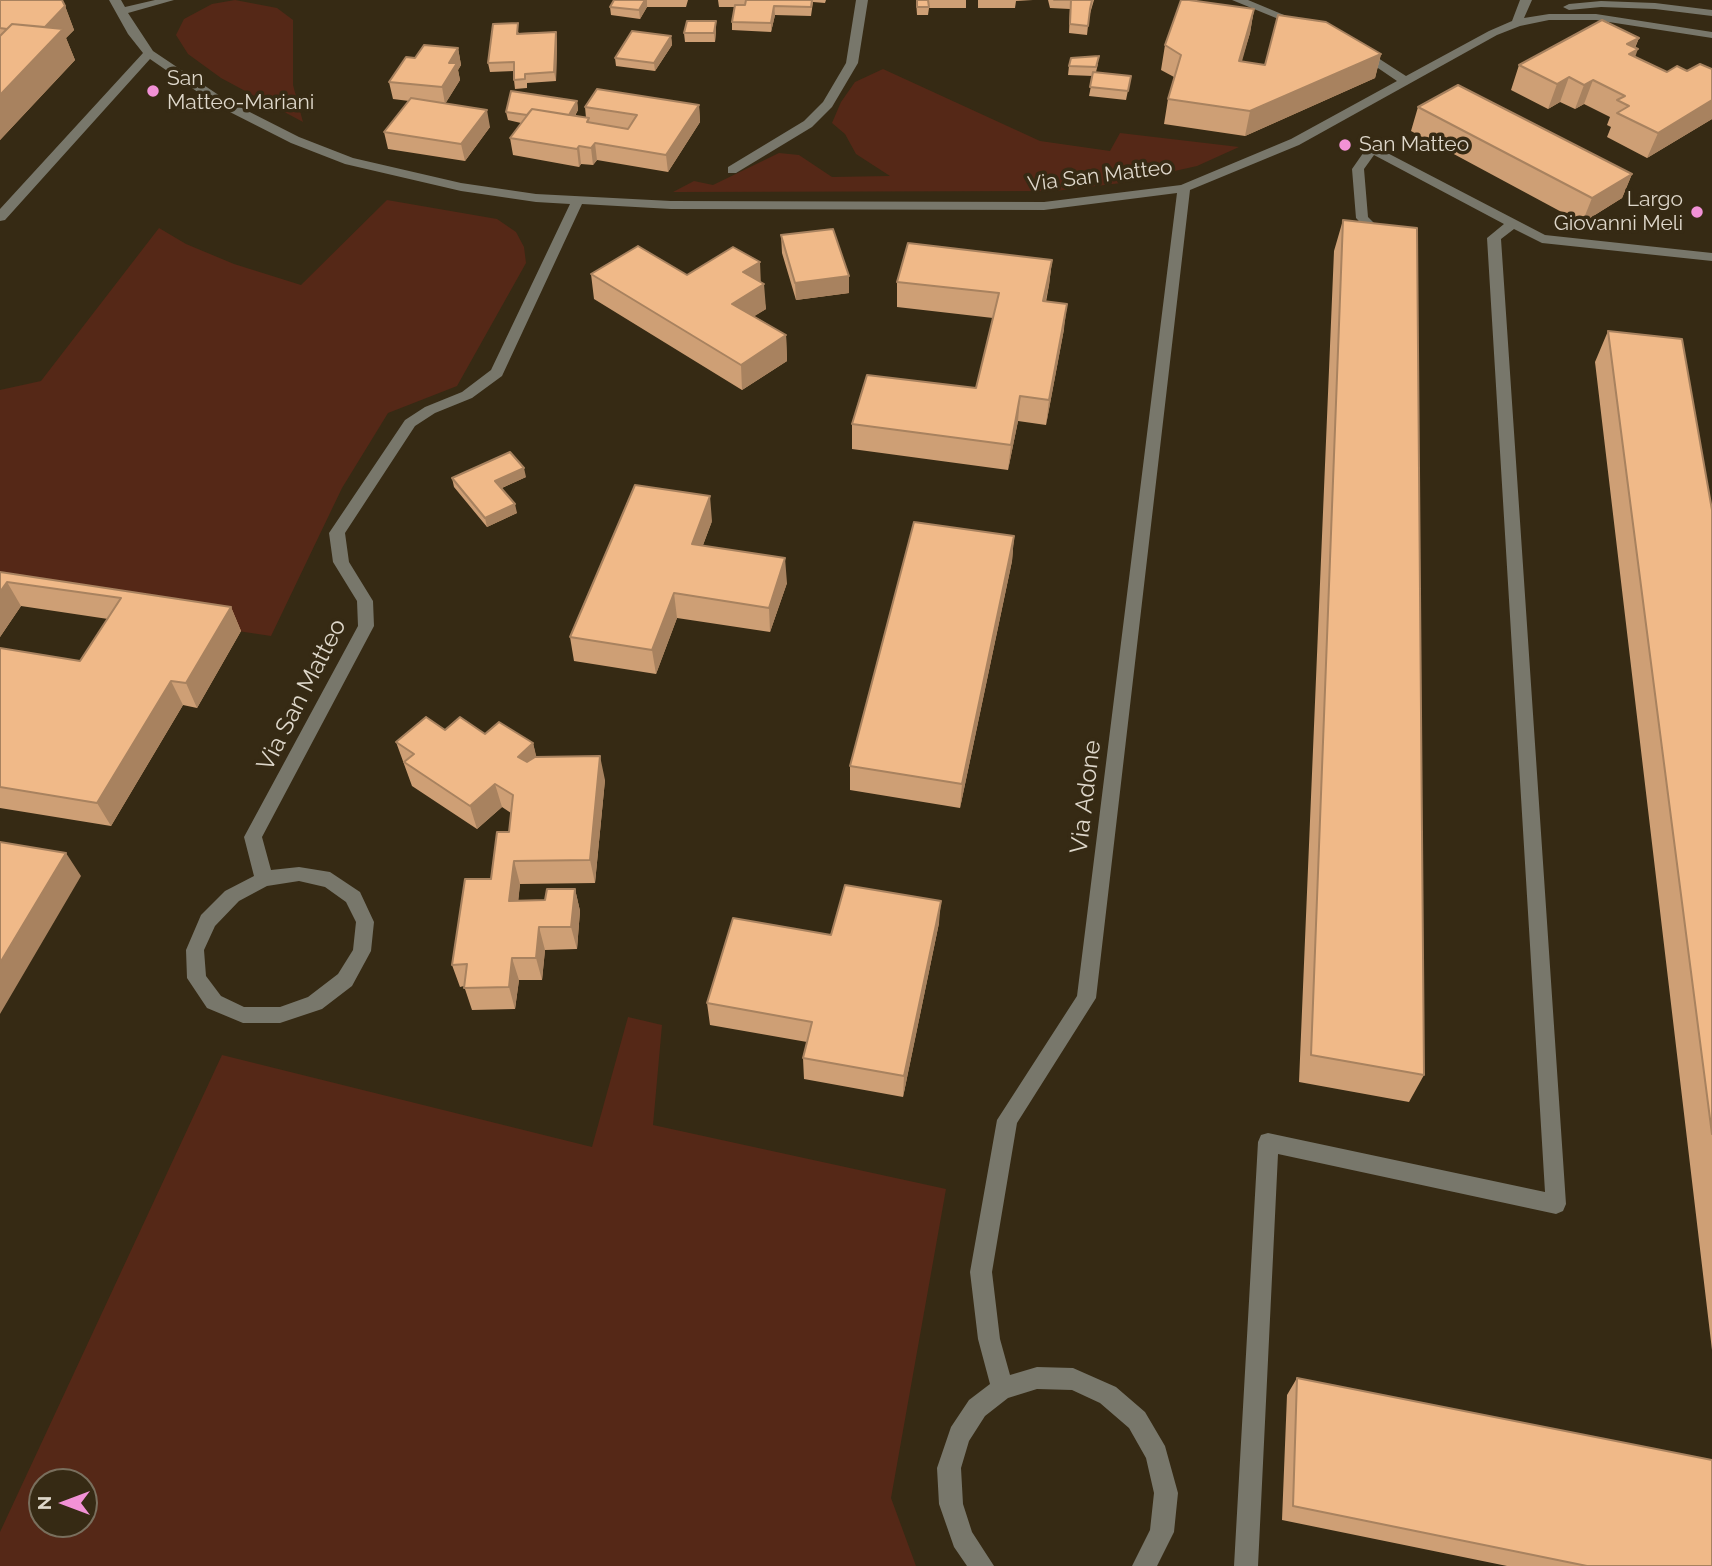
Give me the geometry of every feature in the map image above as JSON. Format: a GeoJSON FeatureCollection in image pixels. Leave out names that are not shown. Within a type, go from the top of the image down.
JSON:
{"type":"FeatureCollection","features":[{"type":"Feature","properties":{"kind":"street"},"geometry":{"type":"LineString","coordinates":[[118,6],[169,0]]}},
{"type":"Feature","properties":{"kind":"street"},"geometry":{"type":"LineString","coordinates":[[732,170],[808,124],[828,104],[852,63],[862,0]]}},
{"type":"Feature","properties":{"kind":"street"},"geometry":{"type":"LineString","coordinates":[[1238,0],[1319,32]]}},
{"type":"Feature","properties":{"kind":"street"},"geometry":{"type":"LineString","coordinates":[[1517,23],[1526,0]]}},
{"type":"Feature","properties":{"kind":"street"},"geometry":{"type":"LineString","coordinates":[[1549,18],[1571,6],[1601,4],[1655,6],[1712,13]]}},
{"type":"Feature","properties":{"kind":"street","name":"Via San Matteo"},"geometry":{"type":"LineString","coordinates":[[118,6],[149,52],[222,103],[295,140],[349,161],[461,187],[577,202],[895,207],[1044,206],[1122,198],[1184,188],[1295,142],[1493,33],[1517,23],[1549,18],[1596,17],[1712,35]]}},
{"type":"Feature","properties":{"kind":"street"},"geometry":{"type":"LineString","coordinates":[[1344,43],[1356,48],[1406,82]]}},
{"type":"Feature","properties":{"kind":"street"},"geometry":{"type":"LineString","coordinates":[[0,217],[149,52]]}},
{"type":"Feature","properties":{"kind":"street"},"geometry":{"type":"LineString","coordinates":[[1378,233],[1362,218],[1358,169],[1372,149],[1542,239],[1712,257]]}},
{"type":"Feature","properties":{"kind":"street","name":"Via Adone"},"geometry":{"type":"LineString","coordinates":[[1002,1388],[989,1339],[981,1272],[1007,1120],[1086,998],[1184,188]]}},
{"type":"Feature","properties":{"kind":"street","name":"Via San Matteo"},"geometry":{"type":"LineString","coordinates":[[264,879],[253,837],[366,626],[365,601],[341,562],[337,533],[410,423],[430,410],[467,396],[497,373],[577,202]]}},
{"type":"Feature","properties":{"kind":"street"},"geometry":{"type":"LineString","coordinates":[[1246,1566],[1268,1142],[1556,1204],[1494,238],[1512,224]]}},
{"type":"Feature","properties":{"kind":"street"},"geometry":{"type":"LineString","coordinates":[[299,874],[330,880],[353,897],[365,922],[362,951],[345,980],[315,1003],[280,1015],[243,1015],[214,1002],[197,978],[195,950],[208,920],[232,896],[264,879],[299,874]]}},
{"type":"Feature","properties":{"kind":"street"},"geometry":{"type":"LineString","coordinates":[[982,1566],[962,1539],[951,1504],[949,1468],[959,1436],[977,1408],[1002,1388],[1037,1378],[1073,1380],[1108,1395],[1137,1420],[1157,1454],[1166,1493],[1162,1532],[1144,1566]]}},
{"type":"Feature","properties":{"kind":"shaded area"},"geometry":{"type":"Polygon","coordinates":[[[235,0],[277,8],[293,20],[293,85],[303,122],[221,78],[188,54],[176,35],[184,19],[212,4],[235,0]]]}},
{"type":"Feature","properties":{"kind":"shaded area"},"geometry":{"type":"Polygon","coordinates":[[[883,69],[1040,141],[1110,151],[1120,133],[1239,147],[1197,166],[1121,183],[1055,191],[673,192],[694,181],[713,185],[779,153],[799,155],[832,177],[890,176],[856,154],[845,134],[832,123],[841,102],[855,82],[883,69]]]}},
{"type":"Feature","properties":{"kind":"shaded area"},"geometry":{"type":"Polygon","coordinates":[[[387,200],[497,219],[516,232],[524,247],[526,263],[457,386],[388,413],[342,488],[271,636],[0,595],[0,390],[41,381],[159,228],[186,244],[234,264],[301,285],[387,200]]]}},
{"type":"Feature","properties":{"kind":"shaded area"},"geometry":{"type":"Polygon","coordinates":[[[628,1017],[662,1025],[653,1125],[946,1189],[891,1498],[916,1566],[0,1566],[0,1532],[28,1472],[28,1538],[98,1538],[98,1468],[30,1468],[222,1055],[592,1147],[628,1017]]]}},
{"type":"Feature","properties":{"kind":"building"},"geometry":{"type":"Polygon","coordinates":[[[0,0],[62,0],[65,6],[45,27],[12,24],[7,29],[0,28],[0,0]]]}},
{"type":"Feature","properties":{"kind":"building"},"geometry":{"type":"Polygon","coordinates":[[[614,0],[645,0],[639,10],[610,7],[614,0]]]}},
{"type":"Feature","properties":{"kind":"building"},"geometry":{"type":"Polygon","coordinates":[[[746,0],[812,0],[811,7],[774,6],[771,23],[732,22],[735,5],[745,5],[746,0]]]}},
{"type":"Feature","properties":{"kind":"building"},"geometry":{"type":"Polygon","coordinates":[[[917,0],[928,0],[929,7],[917,7],[917,0]]]}},
{"type":"Feature","properties":{"kind":"building"},"geometry":{"type":"Polygon","coordinates":[[[1071,0],[1092,0],[1088,26],[1070,24],[1071,0]]]}},
{"type":"Feature","properties":{"kind":"building"},"geometry":{"type":"Polygon","coordinates":[[[1181,0],[1254,9],[1239,61],[1265,65],[1278,15],[1326,22],[1381,54],[1250,111],[1168,99],[1181,55],[1165,45],[1181,0]]]}},
{"type":"Feature","properties":{"kind":"building"},"geometry":{"type":"Polygon","coordinates":[[[1602,20],[1639,38],[1627,44],[1638,49],[1629,54],[1667,72],[1677,66],[1687,71],[1700,64],[1712,69],[1712,100],[1658,133],[1617,113],[1629,106],[1617,100],[1625,96],[1593,80],[1584,85],[1569,77],[1557,84],[1519,65],[1602,20]]]}},
{"type":"Feature","properties":{"kind":"building"},"geometry":{"type":"Polygon","coordinates":[[[687,21],[716,21],[714,33],[684,33],[687,21]]]}},
{"type":"Feature","properties":{"kind":"building"},"geometry":{"type":"Polygon","coordinates":[[[518,23],[517,34],[556,32],[554,72],[525,74],[525,79],[514,80],[514,62],[488,63],[493,24],[518,23]]]}},
{"type":"Feature","properties":{"kind":"building"},"geometry":{"type":"Polygon","coordinates":[[[12,24],[63,29],[0,95],[0,36],[12,24]]]}},
{"type":"Feature","properties":{"kind":"building"},"geometry":{"type":"Polygon","coordinates":[[[632,31],[671,36],[654,63],[615,58],[632,31]]]}},
{"type":"Feature","properties":{"kind":"building"},"geometry":{"type":"Polygon","coordinates":[[[424,45],[458,48],[449,63],[457,63],[442,87],[389,82],[406,57],[415,58],[424,45]]]}},
{"type":"Feature","properties":{"kind":"building"},"geometry":{"type":"Polygon","coordinates":[[[1099,56],[1096,67],[1069,66],[1071,58],[1099,56]]]}},
{"type":"Feature","properties":{"kind":"building"},"geometry":{"type":"Polygon","coordinates":[[[1093,72],[1131,76],[1128,91],[1090,87],[1093,72]]]}},
{"type":"Feature","properties":{"kind":"building"},"geometry":{"type":"Polygon","coordinates":[[[1458,85],[1632,174],[1592,198],[1418,107],[1458,85]]]}},
{"type":"Feature","properties":{"kind":"building"},"geometry":{"type":"Polygon","coordinates":[[[597,89],[699,105],[666,155],[595,143],[591,148],[579,146],[577,149],[510,138],[532,109],[589,118],[587,122],[628,129],[637,115],[585,107],[597,89]]]}},
{"type":"Feature","properties":{"kind":"building"},"geometry":{"type":"Polygon","coordinates":[[[511,91],[577,101],[569,115],[532,109],[527,115],[506,112],[511,91]]]}},
{"type":"Feature","properties":{"kind":"building"},"geometry":{"type":"Polygon","coordinates":[[[411,98],[487,110],[461,144],[384,132],[411,98]]]}},
{"type":"Feature","properties":{"kind":"building"},"geometry":{"type":"Polygon","coordinates":[[[1343,220],[1417,228],[1424,1075],[1311,1055],[1343,220]]]}},
{"type":"Feature","properties":{"kind":"building"},"geometry":{"type":"Polygon","coordinates":[[[833,229],[849,276],[795,283],[781,235],[833,229]]]}},
{"type":"Feature","properties":{"kind":"building"},"geometry":{"type":"Polygon","coordinates":[[[908,243],[1052,260],[1043,301],[1067,304],[1049,400],[1020,396],[1011,445],[852,424],[867,375],[976,388],[999,293],[897,282],[908,243]]]}},
{"type":"Feature","properties":{"kind":"building"},"geometry":{"type":"Polygon","coordinates":[[[638,246],[687,275],[733,247],[760,262],[743,272],[764,284],[732,304],[786,335],[741,365],[591,274],[638,246]]]}},
{"type":"Feature","properties":{"kind":"building"},"geometry":{"type":"Polygon","coordinates":[[[1608,331],[1682,339],[1712,510],[1712,1134],[1608,331]]]}},
{"type":"Feature","properties":{"kind":"building"},"geometry":{"type":"Polygon","coordinates":[[[510,452],[524,468],[495,481],[515,504],[485,518],[452,478],[510,452]]]}},
{"type":"Feature","properties":{"kind":"building"},"geometry":{"type":"Polygon","coordinates":[[[635,485],[710,496],[692,544],[785,558],[769,608],[674,593],[652,650],[570,637],[635,485]]]}},
{"type":"Feature","properties":{"kind":"building"},"geometry":{"type":"Polygon","coordinates":[[[914,522],[1014,536],[962,784],[850,766],[914,522]]]}},
{"type":"Feature","properties":{"kind":"building"},"geometry":{"type":"Polygon","coordinates":[[[0,572],[231,607],[186,683],[171,681],[97,803],[0,787],[0,648],[80,661],[121,598],[7,582],[0,592],[0,572]]]}},
{"type":"Feature","properties":{"kind":"building"},"geometry":{"type":"Polygon","coordinates":[[[426,717],[445,730],[460,717],[485,734],[499,722],[533,743],[518,757],[527,762],[535,757],[600,756],[590,860],[514,861],[509,901],[545,900],[547,889],[575,889],[571,927],[539,927],[536,958],[512,958],[509,987],[464,988],[467,964],[452,965],[465,879],[491,879],[497,832],[509,832],[513,795],[495,784],[470,806],[404,762],[414,754],[396,742],[426,717]]]}},
{"type":"Feature","properties":{"kind":"building"},"geometry":{"type":"Polygon","coordinates":[[[0,842],[66,853],[0,963],[0,842]]]}},
{"type":"Feature","properties":{"kind":"building"},"geometry":{"type":"Polygon","coordinates":[[[845,885],[941,901],[904,1076],[803,1058],[812,1022],[707,1003],[733,918],[831,935],[845,885]]]}},
{"type":"Feature","properties":{"kind":"building"},"geometry":{"type":"Polygon","coordinates":[[[1297,1378],[1712,1460],[1712,1566],[1587,1566],[1293,1506],[1297,1378]]]}},
{"type":"Feature","properties":{"kind":"place","name":"San Matteo-Mariani"},"geometry":{"type":"Point","coordinates":[153,91]}},
{"type":"Feature","properties":{"kind":"place","name":"San Matteo"},"geometry":{"type":"Point","coordinates":[1345,145]}},
{"type":"Feature","properties":{"kind":"place","name":"Largo Giovanni Meli"},"geometry":{"type":"Point","coordinates":[1697,212]}}]}
